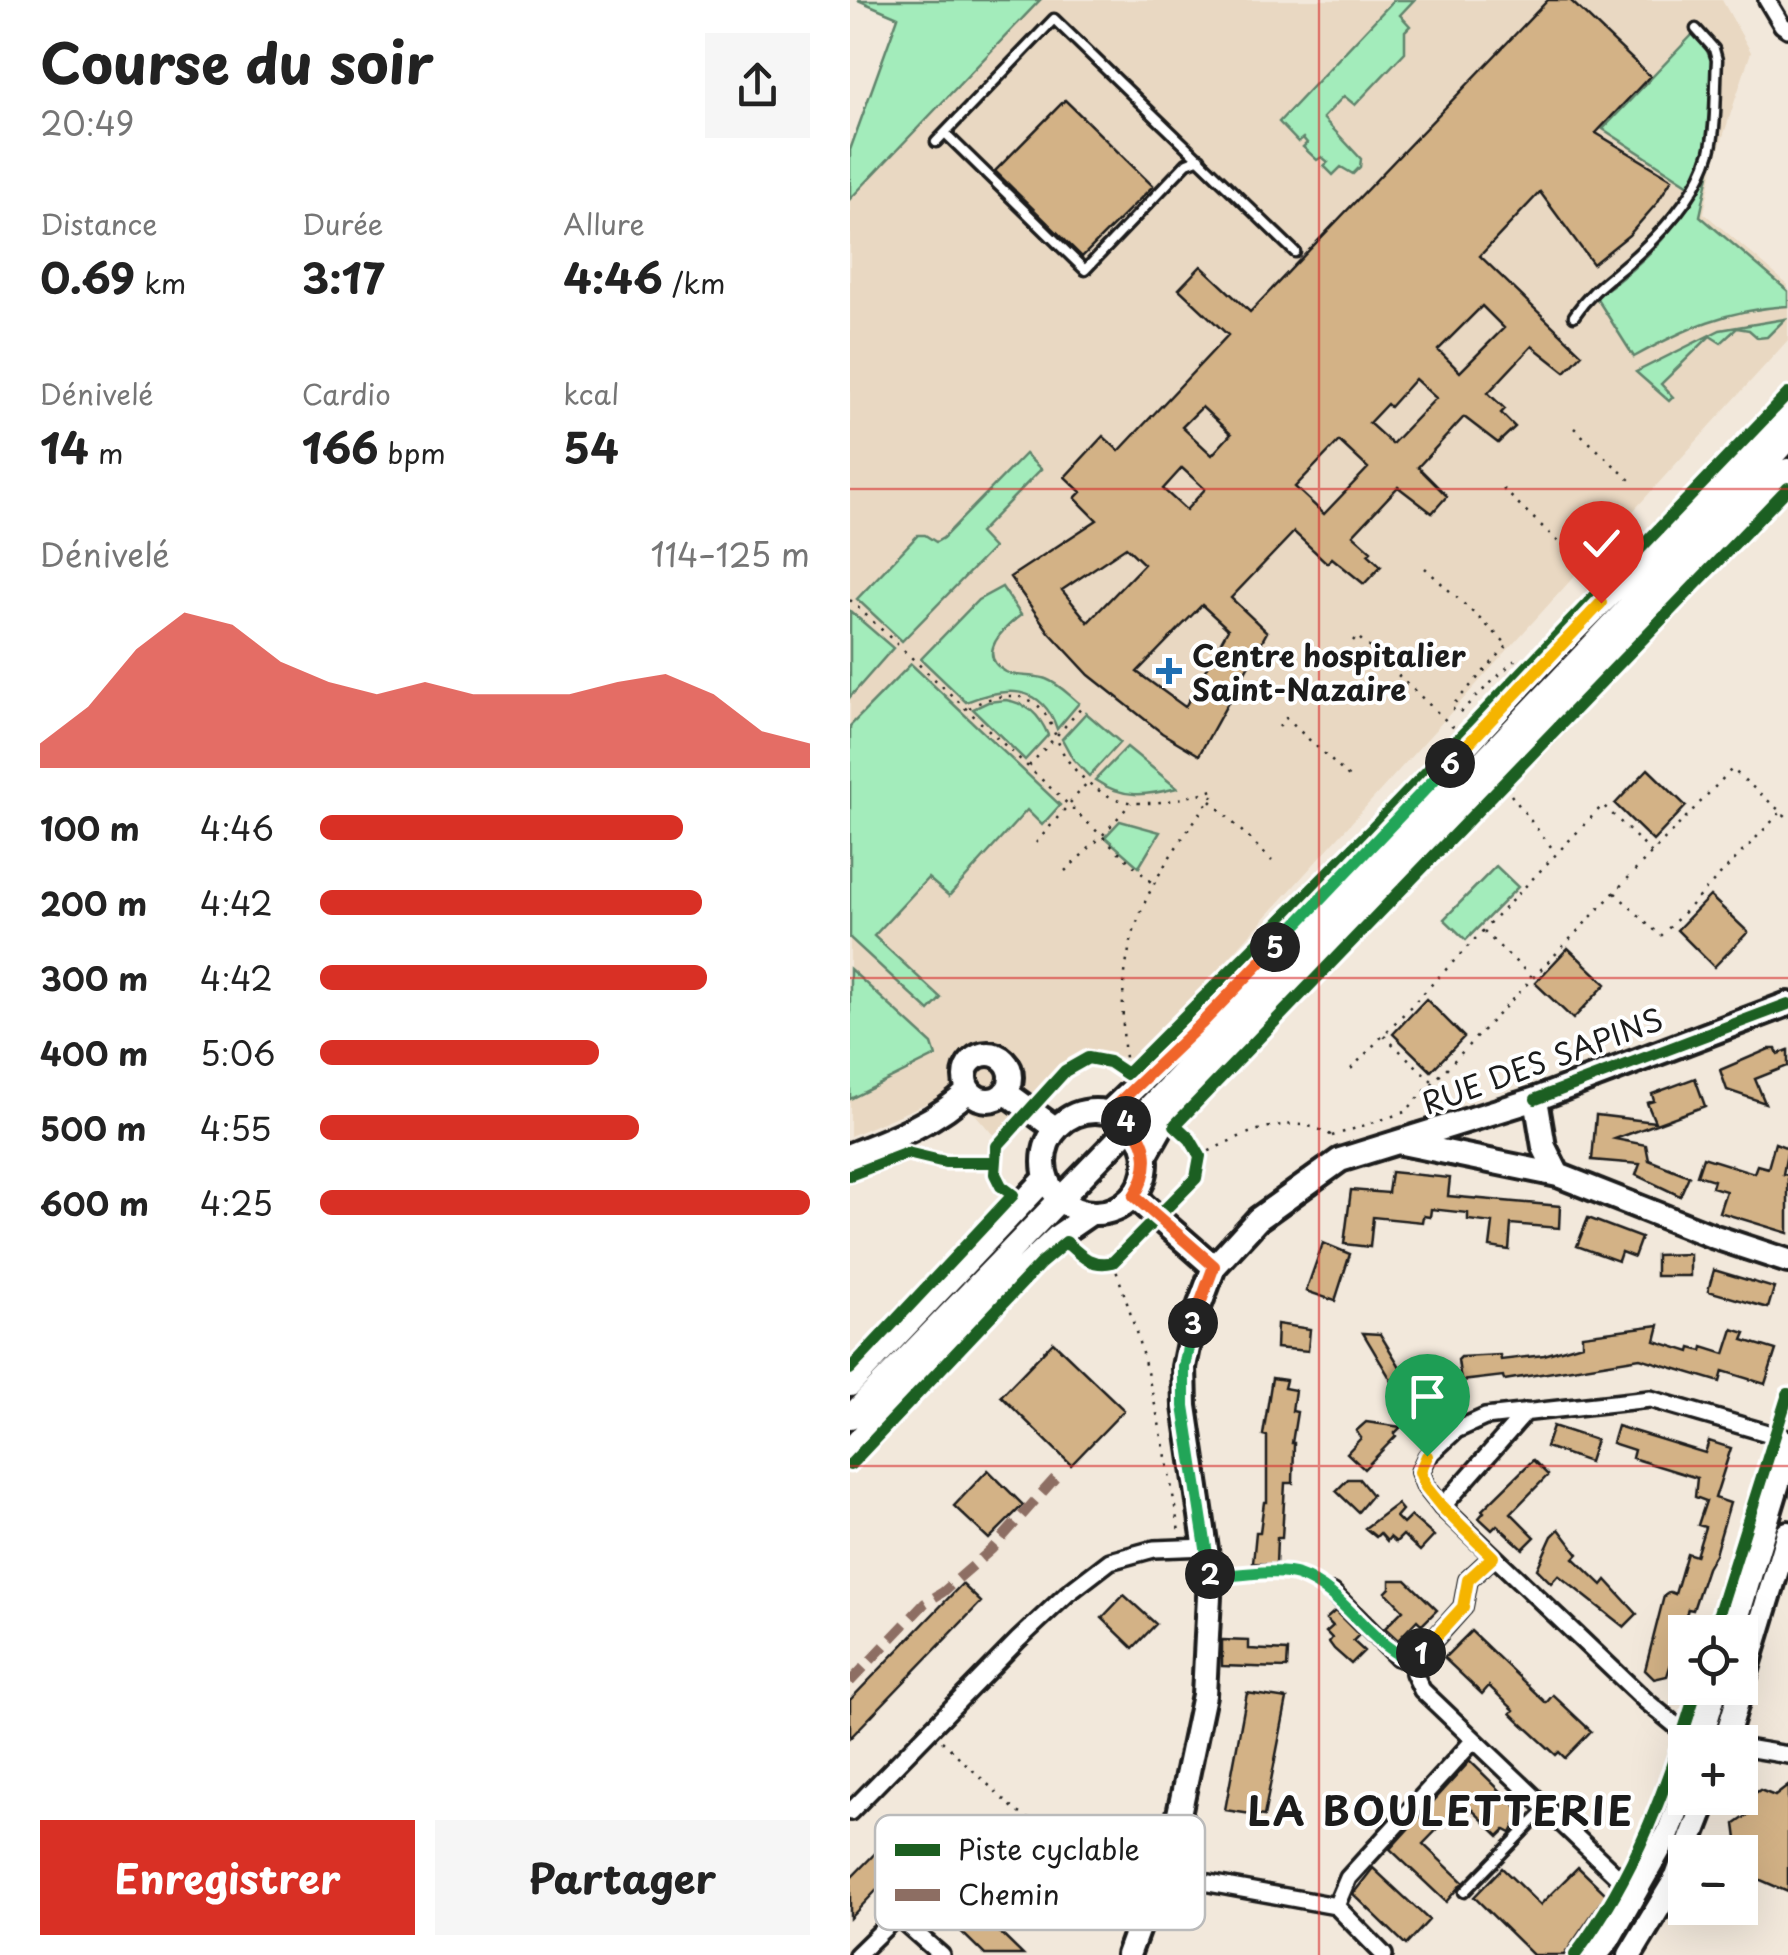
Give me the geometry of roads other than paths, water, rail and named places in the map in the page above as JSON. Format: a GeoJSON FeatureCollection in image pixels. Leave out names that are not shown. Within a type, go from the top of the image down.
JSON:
{"type":"FeatureCollection","features":[{"type":"Feature","properties":{"kind":"street"},"geometry":{"type":"LineString","coordinates":[[1768,0],[1782,26],[1788,29]]}},
{"type":"Feature","properties":{"kind":"street"},"geometry":{"type":"LineString","coordinates":[[1109,1112],[1201,1024],[1535,670],[1788,416]]}},
{"type":"Feature","properties":{"kind":"street"},"geometry":{"type":"LineString","coordinates":[[850,1417],[1788,438]]}},
{"type":"Feature","properties":{"kind":"street"},"geometry":{"type":"LineString","coordinates":[[850,1450],[926,1364],[1059,1235],[1091,1213],[1121,1206],[1134,1196],[1142,1184],[1146,1154],[1167,1117],[1786,477]]}},
{"type":"Feature","properties":{"kind":"street","name":"RUE DES SAPINS"},"geometry":{"type":"LineString","coordinates":[[1214,1266],[1258,1219],[1340,1160],[1536,1099],[1788,1004]]}},
{"type":"Feature","properties":{"kind":"street"},"geometry":{"type":"LineString","coordinates":[[988,1054],[1002,1058],[1011,1078],[1005,1092],[986,1100],[969,1090],[966,1068],[976,1058],[988,1054]]}},
{"type":"Feature","properties":{"kind":"street"},"geometry":{"type":"LineString","coordinates":[[850,1155],[899,1136],[957,1102],[969,1090]]}},
{"type":"Feature","properties":{"kind":"street"},"geometry":{"type":"LineString","coordinates":[[1005,1092],[1056,1129]]}},
{"type":"Feature","properties":{"kind":"street"},"geometry":{"type":"LineString","coordinates":[[1536,1099],[1544,1147],[1558,1175]]}},
{"type":"Feature","properties":{"kind":"street"},"geometry":{"type":"LineString","coordinates":[[1055,1204],[1046,1178],[1047,1144],[1056,1129],[1080,1113],[1109,1112],[1132,1125],[1146,1154]]}},
{"type":"Feature","properties":{"kind":"street"},"geometry":{"type":"LineString","coordinates":[[1447,1127],[1453,1154]]}},
{"type":"Feature","properties":{"kind":"street"},"geometry":{"type":"LineString","coordinates":[[1398,1142],[1558,1175],[1715,1237],[1788,1261]]}},
{"type":"Feature","properties":{"kind":"street"},"geometry":{"type":"LineString","coordinates":[[850,1385],[1046,1178]]}},
{"type":"Feature","properties":{"kind":"street"},"geometry":{"type":"LineString","coordinates":[[1134,1196],[1214,1266],[1193,1323],[1184,1367],[1184,1406],[1210,1577],[1206,1679],[1179,1815]]}},
{"type":"Feature","properties":{"kind":"street"},"geometry":{"type":"LineString","coordinates":[[1055,1204],[1091,1213]]}},
{"type":"Feature","properties":{"kind":"street"},"geometry":{"type":"LineString","coordinates":[[1684,1725],[1646,1701],[1493,1557],[1442,1507],[1420,1472],[1427,1456],[1456,1430],[1485,1417],[1650,1399],[1788,1440]]}},
{"type":"Feature","properties":{"kind":"street"},"geometry":{"type":"LineString","coordinates":[[1442,1507],[1526,1412]]}},
{"type":"Feature","properties":{"kind":"street"},"geometry":{"type":"LineString","coordinates":[[1738,1615],[1788,1450]]}},
{"type":"Feature","properties":{"kind":"street"},"geometry":{"type":"LineString","coordinates":[[1757,1615],[1788,1533]]}},
{"type":"Feature","properties":{"kind":"street"},"geometry":{"type":"LineString","coordinates":[[850,1812],[1067,1594],[1110,1562],[1154,1549],[1208,1547]]}},
{"type":"Feature","properties":{"kind":"street"},"geometry":{"type":"LineString","coordinates":[[1493,1557],[1468,1580],[1463,1607],[1420,1654],[1414,1673],[1422,1690],[1616,1875],[1641,1884]]}},
{"type":"Feature","properties":{"kind":"street"},"geometry":{"type":"LineString","coordinates":[[1334,1593],[1397,1657],[1418,1663]]}},
{"type":"Feature","properties":{"kind":"street"},"geometry":{"type":"LineString","coordinates":[[1336,1906],[1348,1878],[1474,1740]]}},
{"type":"Feature","properties":{"kind":"street"},"geometry":{"type":"LineString","coordinates":[[1758,1750],[1788,1756]]}},
{"type":"Feature","properties":{"kind":"street"},"geometry":{"type":"LineString","coordinates":[[1596,1955],[1641,1884],[1668,1834],[1672,1815]]}},
{"type":"Feature","properties":{"kind":"street"},"geometry":{"type":"LineString","coordinates":[[1205,1882],[1336,1906],[1384,1955]]}},
{"type":"Feature","properties":{"kind":"street"},"geometry":{"type":"LineString","coordinates":[[1630,1955],[1668,1890]]}},
{"type":"Feature","properties":{"kind":"street"},"geometry":{"type":"LineString","coordinates":[[858,1955],[882,1930]]}},
{"type":"Feature","properties":{"kind":"street"},"geometry":{"type":"LineString","coordinates":[[912,1930],[941,1955]]}},
{"type":"Feature","properties":{"kind":"street"},"geometry":{"type":"LineString","coordinates":[[1128,1955],[1138,1930]]}},
{"type":"Feature","properties":{"kind":"lane"},"geometry":{"type":"LineString","coordinates":[[936,142],[1054,19],[1296,252]]}},
{"type":"Feature","properties":{"kind":"lane"},"geometry":{"type":"LineString","coordinates":[[1574,316],[1590,292],[1669,223],[1703,170],[1711,150],[1717,60],[1714,50],[1696,30]]}},
{"type":"Feature","properties":{"kind":"lane"},"geometry":{"type":"LineString","coordinates":[[946,133],[1085,270],[1187,163],[1200,158]]}},
{"type":"Feature","properties":{"kind":"lane"},"geometry":{"type":"LineString","coordinates":[[1464,1892],[1546,1809]]}},
{"type":"Feature","properties":{"kind":"lane"},"geometry":{"type":"LineString","coordinates":[[1641,1884],[1664,1898]]}},
{"type":"Feature","properties":{"kind":"place","name":"Centre hospitalier Saint-Nazaire"},"geometry":{"type":"Point","coordinates":[1169,671]}},
{"type":"Feature","properties":{"kind":"district","name":"LA BOULETTERIE"},"geometry":{"type":"Point","coordinates":[1441,1809]}}]}
